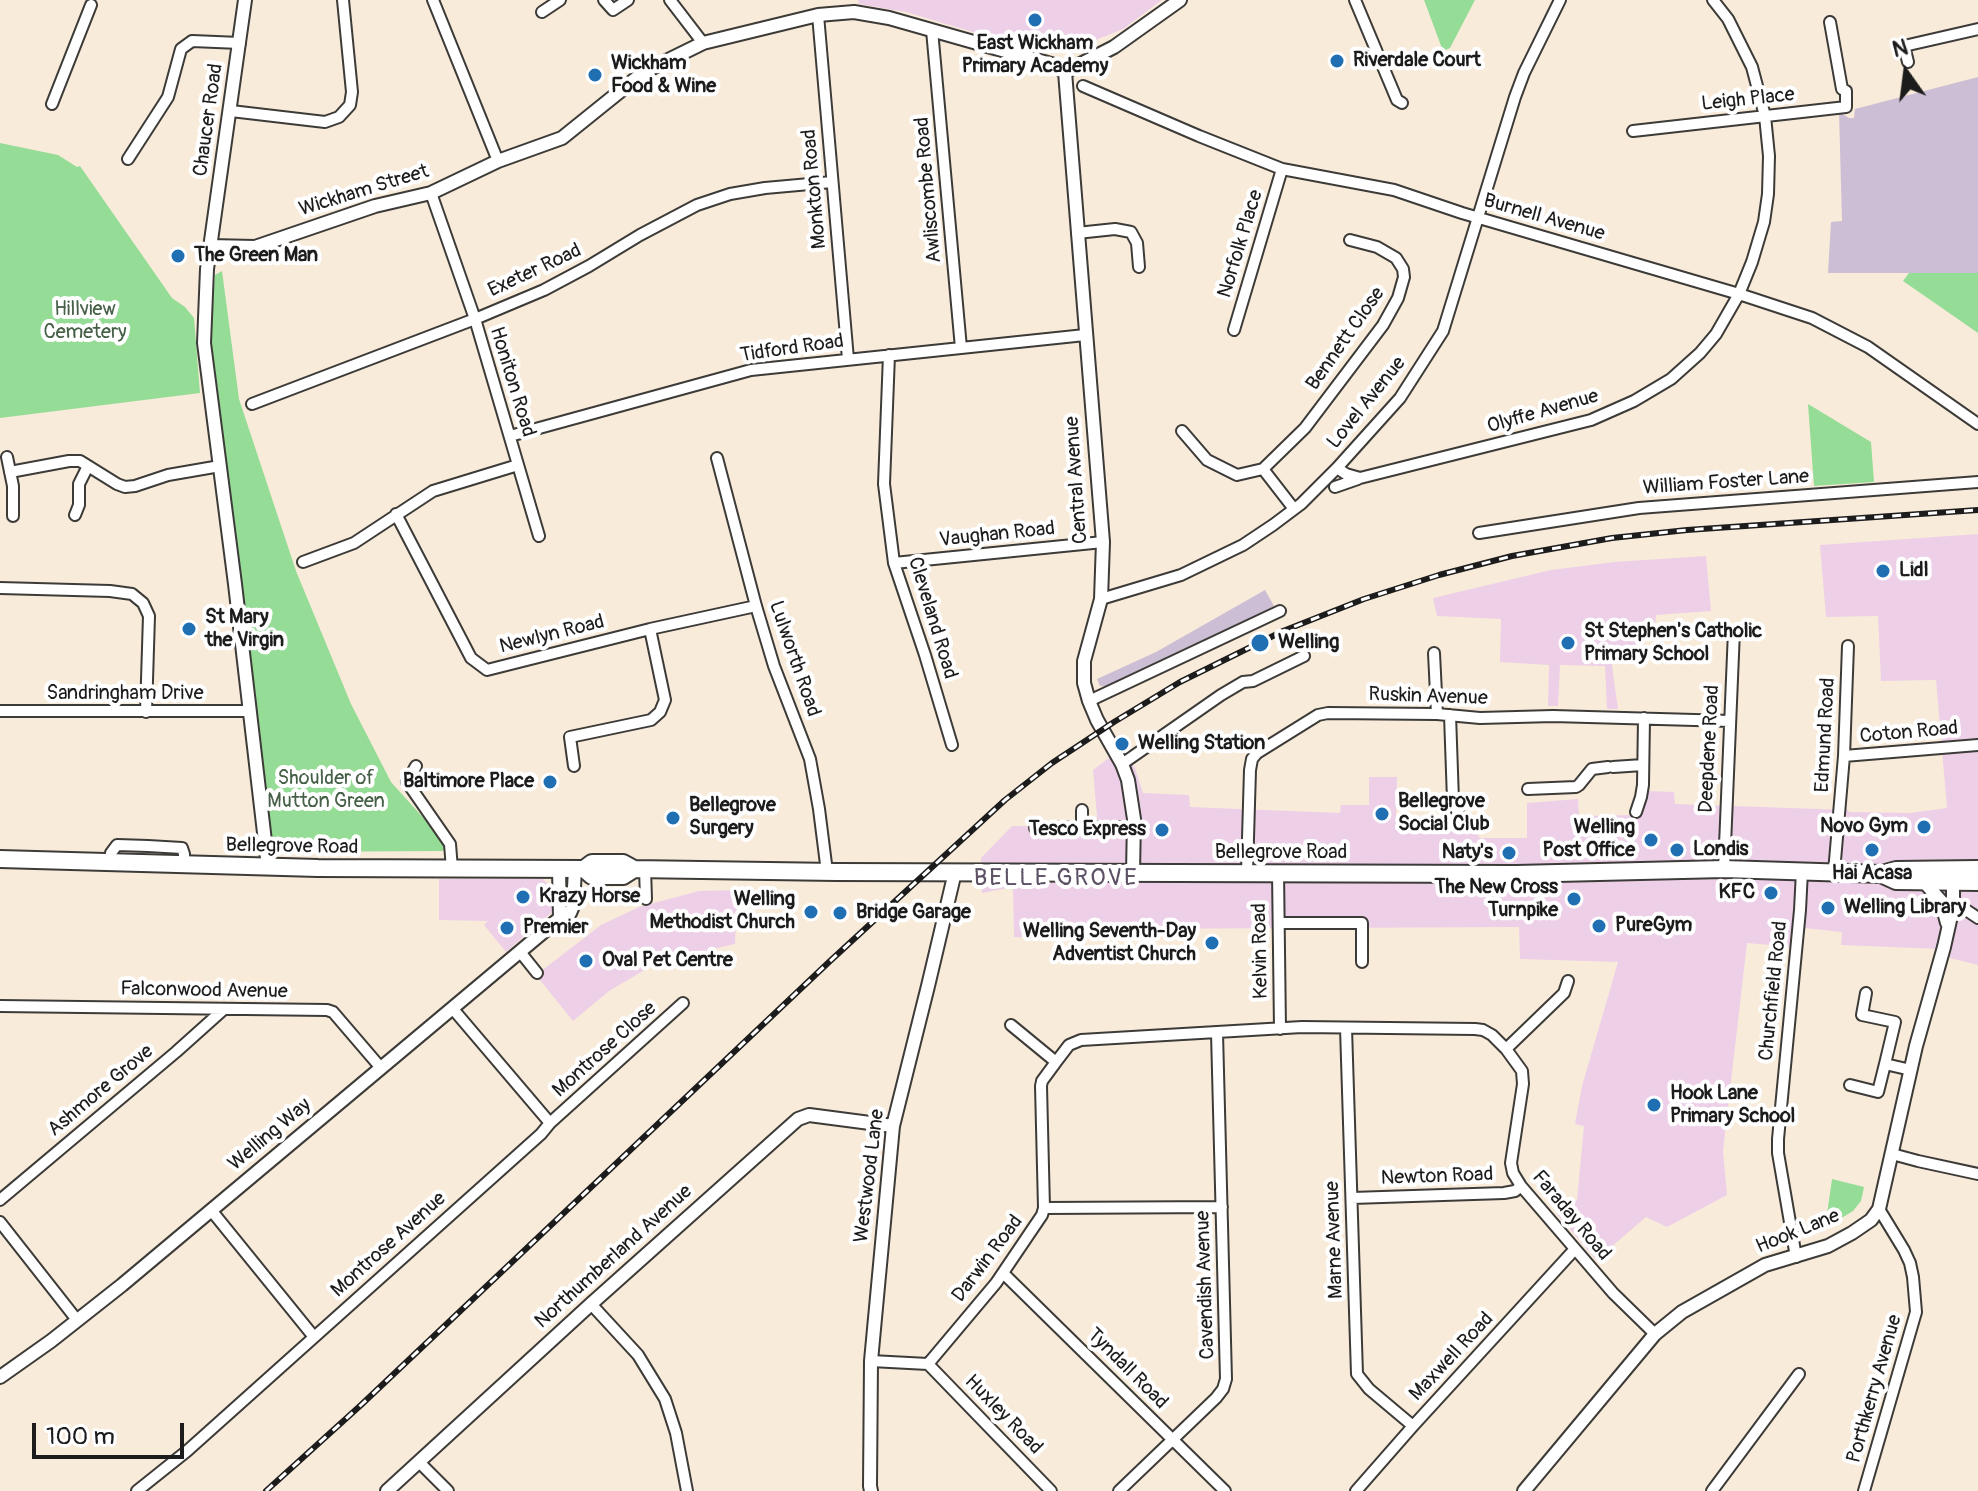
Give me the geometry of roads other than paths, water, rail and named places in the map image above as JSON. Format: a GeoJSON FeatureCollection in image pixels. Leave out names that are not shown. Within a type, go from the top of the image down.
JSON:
{"type":"FeatureCollection","features":[{"type":"Feature","properties":{"kind":"main road","name":"Bellegrove Road"},"geometry":{"type":"LineString","coordinates":[[0,859],[268,867],[573,869],[592,876],[623,876],[640,869],[1516,874],[1724,869],[1882,874],[1896,870],[1926,877]]}},
{"type":"Feature","properties":{"kind":"main road"},"geometry":{"type":"LineString","coordinates":[[1926,877],[1978,869]]}},
{"type":"Feature","properties":{"kind":"main road"},"geometry":{"type":"LineString","coordinates":[[1926,877],[1953,883],[1978,882]]}},
{"type":"Feature","properties":{"kind":"street","name":"Chaucer Road"},"geometry":{"type":"LineString","coordinates":[[210,246],[245,0]]}},
{"type":"Feature","properties":{"kind":"street"},"geometry":{"type":"LineString","coordinates":[[231,111],[325,122],[339,117],[350,105],[352,92],[343,0]]}},
{"type":"Feature","properties":{"kind":"street"},"geometry":{"type":"LineString","coordinates":[[433,0],[498,161]]}},
{"type":"Feature","properties":{"kind":"street"},"geometry":{"type":"LineString","coordinates":[[542,12],[560,0]]}},
{"type":"Feature","properties":{"kind":"street"},"geometry":{"type":"LineString","coordinates":[[604,0],[613,10],[628,0]]}},
{"type":"Feature","properties":{"kind":"street"},"geometry":{"type":"LineString","coordinates":[[670,0],[703,43]]}},
{"type":"Feature","properties":{"kind":"street"},"geometry":{"type":"LineString","coordinates":[[845,0],[854,12]]}},
{"type":"Feature","properties":{"kind":"street"},"geometry":{"type":"LineString","coordinates":[[1065,72],[1114,47],[1180,0]]}},
{"type":"Feature","properties":{"kind":"street"},"geometry":{"type":"LineString","coordinates":[[1355,0],[1397,100],[1402,103]]}},
{"type":"Feature","properties":{"kind":"street","name":"Lovel Avenue"},"geometry":{"type":"LineString","coordinates":[[1101,599],[1210,563],[1273,525],[1298,506],[1337,468],[1400,398],[1443,331],[1524,73],[1560,0]]}},
{"type":"Feature","properties":{"kind":"street","name":"Olyffe Avenue"},"geometry":{"type":"LineString","coordinates":[[1360,478],[1591,420],[1634,401],[1671,379],[1716,334],[1739,294],[1764,222],[1769,156],[1765,116],[1752,67],[1728,19],[1713,0]]}},
{"type":"Feature","properties":{"kind":"street"},"geometry":{"type":"LineString","coordinates":[[52,104],[91,2]]}},
{"type":"Feature","properties":{"kind":"street","name":"Wickham Street"},"geometry":{"type":"LineString","coordinates":[[210,246],[255,247],[375,206],[431,193],[498,161],[562,138],[644,72],[703,43],[818,15],[854,12],[889,18],[1051,64],[1065,72]]}},
{"type":"Feature","properties":{"kind":"street","name":"Monkton Road"},"geometry":{"type":"LineString","coordinates":[[818,15],[848,359]]}},
{"type":"Feature","properties":{"kind":"street","name":"Leigh Place"},"geometry":{"type":"LineString","coordinates":[[1633,131],[1846,107],[1846,91],[1842,89],[1830,22]]}},
{"type":"Feature","properties":{"kind":"street"},"geometry":{"type":"LineString","coordinates":[[1908,62],[1904,46],[1978,29]]}},
{"type":"Feature","properties":{"kind":"street","name":"Awliscombe Road"},"geometry":{"type":"LineString","coordinates":[[932,30],[961,348]]}},
{"type":"Feature","properties":{"kind":"street"},"geometry":{"type":"LineString","coordinates":[[128,159],[168,97],[181,49],[192,41],[240,43]]}},
{"type":"Feature","properties":{"kind":"street","name":"Central Avenue"},"geometry":{"type":"LineString","coordinates":[[1065,72],[1103,542],[1101,599],[1084,661],[1084,683],[1097,720],[1122,764],[1133,805],[1133,873]]}},
{"type":"Feature","properties":{"kind":"street","name":"Burnell Avenue"},"geometry":{"type":"LineString","coordinates":[[1083,86],[1282,169],[1394,190],[1812,318],[1858,341],[1978,424]]}},
{"type":"Feature","properties":{"kind":"street","name":"Norfolk Place"},"geometry":{"type":"LineString","coordinates":[[1234,330],[1282,169]]}},
{"type":"Feature","properties":{"kind":"street","name":"Exeter Road"},"geometry":{"type":"LineString","coordinates":[[252,404],[544,290],[697,205],[730,194],[765,188],[832,182]]}},
{"type":"Feature","properties":{"kind":"street","name":"Honiton Road"},"geometry":{"type":"LineString","coordinates":[[431,193],[475,319],[539,536]]}},
{"type":"Feature","properties":{"kind":"street"},"geometry":{"type":"LineString","coordinates":[[1077,233],[1115,229],[1131,232],[1137,243],[1139,267]]}},
{"type":"Feature","properties":{"kind":"street","name":"Bennett Close"},"geometry":{"type":"LineString","coordinates":[[1263,469],[1312,418],[1383,325],[1401,290],[1403,269],[1396,258],[1377,247],[1350,240]]}},
{"type":"Feature","properties":{"kind":"street"},"geometry":{"type":"LineString","coordinates":[[210,246],[204,343],[268,867]]}},
{"type":"Feature","properties":{"kind":"street","name":"Tidford Road"},"geometry":{"type":"LineString","coordinates":[[510,436],[751,370],[1085,335]]}},
{"type":"Feature","properties":{"kind":"street","name":"Cleveland Road"},"geometry":{"type":"LineString","coordinates":[[889,355],[884,484],[894,563],[952,745]]}},
{"type":"Feature","properties":{"kind":"street"},"geometry":{"type":"LineString","coordinates":[[1182,431],[1207,460],[1237,475],[1263,469],[1298,506]]}},
{"type":"Feature","properties":{"kind":"street"},"geometry":{"type":"LineString","coordinates":[[7,457],[13,486],[13,516]]}},
{"type":"Feature","properties":{"kind":"street","name":"Lulworth Road"},"geometry":{"type":"LineString","coordinates":[[717,458],[774,666],[810,759],[827,872]]}},
{"type":"Feature","properties":{"kind":"street"},"geometry":{"type":"LineString","coordinates":[[10,472],[80,461],[125,487],[220,466]]}},
{"type":"Feature","properties":{"kind":"street"},"geometry":{"type":"LineString","coordinates":[[303,562],[354,543],[433,491],[518,465]]}},
{"type":"Feature","properties":{"kind":"street"},"geometry":{"type":"LineString","coordinates":[[75,515],[79,505],[79,484],[88,466]]}},
{"type":"Feature","properties":{"kind":"street"},"geometry":{"type":"LineString","coordinates":[[1337,468],[1360,478]]}},
{"type":"Feature","properties":{"kind":"street","name":"Lovel Avenue"},"geometry":{"type":"LineString","coordinates":[[1298,506],[1360,478]]}},
{"type":"Feature","properties":{"kind":"street","name":"William Foster Lane"},"geometry":{"type":"LineString","coordinates":[[1479,533],[1639,508],[1978,482]]}},
{"type":"Feature","properties":{"kind":"street","name":"Newlyn Road"},"geometry":{"type":"LineString","coordinates":[[396,514],[471,658],[487,670],[756,606]]}},
{"type":"Feature","properties":{"kind":"street","name":"Vaughan Road"},"geometry":{"type":"LineString","coordinates":[[894,563],[1103,542]]}},
{"type":"Feature","properties":{"kind":"street"},"geometry":{"type":"LineString","coordinates":[[0,588],[110,591],[132,594],[143,603],[149,616],[146,712]]}},
{"type":"Feature","properties":{"kind":"street"},"geometry":{"type":"LineString","coordinates":[[1089,701],[1280,611]]}},
{"type":"Feature","properties":{"kind":"street"},"geometry":{"type":"LineString","coordinates":[[574,766],[570,737],[651,720],[660,712],[665,700],[650,629]]}},
{"type":"Feature","properties":{"kind":"street","name":"Deepdene Road"},"geometry":{"type":"LineString","coordinates":[[1724,869],[1734,631]]}},
{"type":"Feature","properties":{"kind":"street","name":"Edmund Road"},"geometry":{"type":"LineString","coordinates":[[1834,872],[1844,756],[1848,646]]}},
{"type":"Feature","properties":{"kind":"street"},"geometry":{"type":"LineString","coordinates":[[1434,653],[1437,714]]}},
{"type":"Feature","properties":{"kind":"street"},"geometry":{"type":"LineString","coordinates":[[1122,764],[1221,695],[1243,682],[1253,681],[1304,656]]}},
{"type":"Feature","properties":{"kind":"street","name":"Sandringham Drive"},"geometry":{"type":"LineString","coordinates":[[0,711],[249,711]]}},
{"type":"Feature","properties":{"kind":"street","name":"Ruskin Avenue"},"geometry":{"type":"LineString","coordinates":[[1247,872],[1250,764],[1257,753],[1318,715],[1437,714],[1480,718],[1553,716],[1730,721]]}},
{"type":"Feature","properties":{"kind":"street"},"geometry":{"type":"LineString","coordinates":[[1450,715],[1453,800],[1467,826]]}},
{"type":"Feature","properties":{"kind":"street"},"geometry":{"type":"LineString","coordinates":[[1636,812],[1643,785],[1644,718]]}},
{"type":"Feature","properties":{"kind":"street","name":"Coton Road"},"geometry":{"type":"LineString","coordinates":[[1844,756],[1978,745]]}},
{"type":"Feature","properties":{"kind":"street"},"geometry":{"type":"LineString","coordinates":[[1528,789],[1576,787],[1592,769],[1643,765]]}},
{"type":"Feature","properties":{"kind":"street"},"geometry":{"type":"LineString","coordinates":[[416,766],[407,782],[450,844],[452,869]]}},
{"type":"Feature","properties":{"kind":"street"},"geometry":{"type":"LineString","coordinates":[[1082,810],[1082,827]]}},
{"type":"Feature","properties":{"kind":"street"},"geometry":{"type":"LineString","coordinates":[[1035,828],[1135,827]]}},
{"type":"Feature","properties":{"kind":"street","name":"Welling Way"},"geometry":{"type":"LineString","coordinates":[[0,1377],[77,1320],[521,953],[560,918],[573,869]]}},
{"type":"Feature","properties":{"kind":"street"},"geometry":{"type":"LineString","coordinates":[[640,869],[646,899]]}},
{"type":"Feature","properties":{"kind":"street","name":"Churchfield Road"},"geometry":{"type":"LineString","coordinates":[[1796,1257],[1778,1139],[1802,871]]}},
{"type":"Feature","properties":{"kind":"street","name":"Westwood Lane"},"geometry":{"type":"LineString","coordinates":[[871,1491],[871,1361],[893,1126],[955,872]]}},
{"type":"Feature","properties":{"kind":"street","name":"Kelvin Road"},"geometry":{"type":"LineString","coordinates":[[1278,872],[1280,1029]]}},
{"type":"Feature","properties":{"kind":"street"},"geometry":{"type":"LineString","coordinates":[[1926,877],[1941,901],[1948,926]]}},
{"type":"Feature","properties":{"kind":"street"},"geometry":{"type":"LineString","coordinates":[[1879,1209],[1911,1070],[1944,947],[1953,907],[1953,883]]}},
{"type":"Feature","properties":{"kind":"street"},"geometry":{"type":"LineString","coordinates":[[1953,907],[1966,910],[1978,918]]}},
{"type":"Feature","properties":{"kind":"street"},"geometry":{"type":"LineString","coordinates":[[1279,923],[1362,923],[1362,962]]}},
{"type":"Feature","properties":{"kind":"street"},"geometry":{"type":"LineString","coordinates":[[521,953],[537,973]]}},
{"type":"Feature","properties":{"kind":"street"},"geometry":{"type":"LineString","coordinates":[[1011,1025],[1056,1062],[1069,1045],[1081,1040],[1280,1029],[1475,1029],[1492,1035],[1506,1049],[1564,993],[1568,981]]}},
{"type":"Feature","properties":{"kind":"street"},"geometry":{"type":"LineString","coordinates":[[1850,1085],[1878,1092],[1895,1022],[1862,1015],[1866,993]]}},
{"type":"Feature","properties":{"kind":"street","name":"Montrose Close"},"geometry":{"type":"LineString","coordinates":[[550,1123],[683,1003]]}},
{"type":"Feature","properties":{"kind":"street","name":"Falconwood Avenue"},"geometry":{"type":"LineString","coordinates":[[0,1006],[327,1010],[333,1012],[381,1068]]}},
{"type":"Feature","properties":{"kind":"street","name":"Ashmore Grove"},"geometry":{"type":"LineString","coordinates":[[0,1200],[224,1009]]}},
{"type":"Feature","properties":{"kind":"street"},"geometry":{"type":"LineString","coordinates":[[453,1009],[550,1123]]}},
{"type":"Feature","properties":{"kind":"street","name":"Marne Avenue"},"geometry":{"type":"LineString","coordinates":[[1346,1028],[1357,1374],[1369,1389],[1413,1426]]}},
{"type":"Feature","properties":{"kind":"street","name":"Cavendish Avenue"},"geometry":{"type":"LineString","coordinates":[[1119,1491],[1216,1398],[1226,1379],[1217,1033]]}},
{"type":"Feature","properties":{"kind":"street","name":"Faraday Road"},"geometry":{"type":"LineString","coordinates":[[1506,1049],[1522,1071],[1523,1084],[1511,1163],[1513,1173],[1630,1312],[1655,1334]]}},
{"type":"Feature","properties":{"kind":"street","name":"Darwin Road"},"geometry":{"type":"LineString","coordinates":[[928,1364],[1003,1273],[1040,1219],[1044,1208],[1041,1086],[1056,1062]]}},
{"type":"Feature","properties":{"kind":"street"},"geometry":{"type":"LineString","coordinates":[[1885,1064],[1911,1070]]}},
{"type":"Feature","properties":{"kind":"street","name":"Northumberland Avenue"},"geometry":{"type":"LineString","coordinates":[[387,1491],[798,1119],[809,1115],[893,1126]]}},
{"type":"Feature","properties":{"kind":"street","name":"Montrose Avenue"},"geometry":{"type":"LineString","coordinates":[[137,1491],[187,1451],[550,1123]]}},
{"type":"Feature","properties":{"kind":"street"},"geometry":{"type":"LineString","coordinates":[[1892,1154],[1978,1174]]}},
{"type":"Feature","properties":{"kind":"street","name":"Newton Road"},"geometry":{"type":"LineString","coordinates":[[1352,1198],[1504,1193],[1521,1186]]}},
{"type":"Feature","properties":{"kind":"street"},"geometry":{"type":"LineString","coordinates":[[1044,1208],[1222,1207]]}},
{"type":"Feature","properties":{"kind":"street","name":"Hook Lane"},"geometry":{"type":"LineString","coordinates":[[1524,1491],[1655,1334],[1682,1312],[1765,1265],[1828,1246],[1871,1220],[1879,1209]]}},
{"type":"Feature","properties":{"kind":"street","name":"Porthkerry Avenue"},"geometry":{"type":"LineString","coordinates":[[1864,1491],[1901,1368],[1916,1305],[1910,1263],[1879,1209]]}},
{"type":"Feature","properties":{"kind":"street"},"geometry":{"type":"LineString","coordinates":[[211,1210],[314,1337]]}},
{"type":"Feature","properties":{"kind":"street"},"geometry":{"type":"LineString","coordinates":[[0,1222],[77,1320]]}},
{"type":"Feature","properties":{"kind":"street","name":"Maxwell Road"},"geometry":{"type":"LineString","coordinates":[[1356,1491],[1575,1249]]}},
{"type":"Feature","properties":{"kind":"street","name":"Tyndall Road"},"geometry":{"type":"LineString","coordinates":[[1003,1273],[1225,1491]]}},
{"type":"Feature","properties":{"kind":"street"},"geometry":{"type":"LineString","coordinates":[[591,1304],[638,1355],[665,1399],[674,1424],[687,1491]]}},
{"type":"Feature","properties":{"kind":"street"},"geometry":{"type":"LineString","coordinates":[[871,1361],[928,1364]]}},
{"type":"Feature","properties":{"kind":"street","name":"Huxley Road"},"geometry":{"type":"LineString","coordinates":[[928,1364],[1051,1491]]}},
{"type":"Feature","properties":{"kind":"street"},"geometry":{"type":"LineString","coordinates":[[1712,1491],[1799,1374]]}},
{"type":"Feature","properties":{"kind":"street"},"geometry":{"type":"LineString","coordinates":[[419,1462],[448,1491]]}},
{"type":"Feature","properties":{"kind":"railway"},"geometry":{"type":"LineString","coordinates":[[266,1491],[1005,800],[1052,763],[1180,682],[1283,631],[1364,599],[1512,556],[1612,538],[1687,530],[1978,510]]}},
{"type":"Feature","properties":{"kind":"place","name":"East Wickham Primary Academy"},"geometry":{"type":"Point","coordinates":[1035,20]}},
{"type":"Feature","properties":{"kind":"place","name":"Riverdale Court"},"geometry":{"type":"Point","coordinates":[1337,61]}},
{"type":"Feature","properties":{"kind":"place","name":"Wickham Food & Wine"},"geometry":{"type":"Point","coordinates":[595,75]}},
{"type":"Feature","properties":{"kind":"place","name":"The Green Man"},"geometry":{"type":"Point","coordinates":[178,256]}},
{"type":"Feature","properties":{"kind":"place","name":"Lidl"},"geometry":{"type":"Point","coordinates":[1883,571]}},
{"type":"Feature","properties":{"kind":"place","name":"St Mary the Virgin"},"geometry":{"type":"Point","coordinates":[189,629]}},
{"type":"Feature","properties":{"kind":"place","name":"Welling"},"geometry":{"type":"Point","coordinates":[1260,643]}},
{"type":"Feature","properties":{"kind":"place","name":"St Stephen's Catholic Primary School"},"geometry":{"type":"Point","coordinates":[1568,643]}},
{"type":"Feature","properties":{"kind":"place","name":"Welling Station"},"geometry":{"type":"Point","coordinates":[1122,744]}},
{"type":"Feature","properties":{"kind":"place","name":"Baltimore Place"},"geometry":{"type":"Point","coordinates":[550,782]}},
{"type":"Feature","properties":{"kind":"place","name":"Bellegrove Social Club"},"geometry":{"type":"Point","coordinates":[1382,814]}},
{"type":"Feature","properties":{"kind":"place","name":"Bellegrove Surgery"},"geometry":{"type":"Point","coordinates":[673,818]}},
{"type":"Feature","properties":{"kind":"place","name":"Novo Gym"},"geometry":{"type":"Point","coordinates":[1924,827]}},
{"type":"Feature","properties":{"kind":"place","name":"Tesco Express"},"geometry":{"type":"Point","coordinates":[1162,830]}},
{"type":"Feature","properties":{"kind":"place","name":"Welling Post Office"},"geometry":{"type":"Point","coordinates":[1651,840]}},
{"type":"Feature","properties":{"kind":"place","name":"Londis"},"geometry":{"type":"Point","coordinates":[1677,850]}},
{"type":"Feature","properties":{"kind":"place","name":"Hai Acasa"},"geometry":{"type":"Point","coordinates":[1872,850]}},
{"type":"Feature","properties":{"kind":"place","name":"Naty's"},"geometry":{"type":"Point","coordinates":[1509,853]}},
{"type":"Feature","properties":{"kind":"place","name":"KFC"},"geometry":{"type":"Point","coordinates":[1771,893]}},
{"type":"Feature","properties":{"kind":"place","name":"Krazy Horse"},"geometry":{"type":"Point","coordinates":[523,897]}},
{"type":"Feature","properties":{"kind":"place","name":"The New Cross Turnpike"},"geometry":{"type":"Point","coordinates":[1574,899]}},
{"type":"Feature","properties":{"kind":"place","name":"Welling Library"},"geometry":{"type":"Point","coordinates":[1828,908]}},
{"type":"Feature","properties":{"kind":"place","name":"Welling Methodist Church"},"geometry":{"type":"Point","coordinates":[811,912]}},
{"type":"Feature","properties":{"kind":"place","name":"Bridge Garage"},"geometry":{"type":"Point","coordinates":[840,913]}},
{"type":"Feature","properties":{"kind":"place","name":"PureGym"},"geometry":{"type":"Point","coordinates":[1599,926]}},
{"type":"Feature","properties":{"kind":"place","name":"Premier"},"geometry":{"type":"Point","coordinates":[507,928]}},
{"type":"Feature","properties":{"kind":"place","name":"Welling Seventh-Day Adventist Church"},"geometry":{"type":"Point","coordinates":[1212,943]}},
{"type":"Feature","properties":{"kind":"place","name":"Oval Pet Centre"},"geometry":{"type":"Point","coordinates":[586,961]}},
{"type":"Feature","properties":{"kind":"place","name":"Hook Lane Primary School"},"geometry":{"type":"Point","coordinates":[1654,1105]}},
{"type":"Feature","properties":{"kind":"district","name":"BELLE GROVE"},"geometry":{"type":"Point","coordinates":[1056,879]}},
{"type":"Feature","properties":{"kind":"park label","name":"Hillview Cemetery"},"geometry":{"type":"Point","coordinates":[85,322]}},
{"type":"Feature","properties":{"kind":"park label","name":"Shoulder of Mutton Green"},"geometry":{"type":"Point","coordinates":[326,790]}}]}
